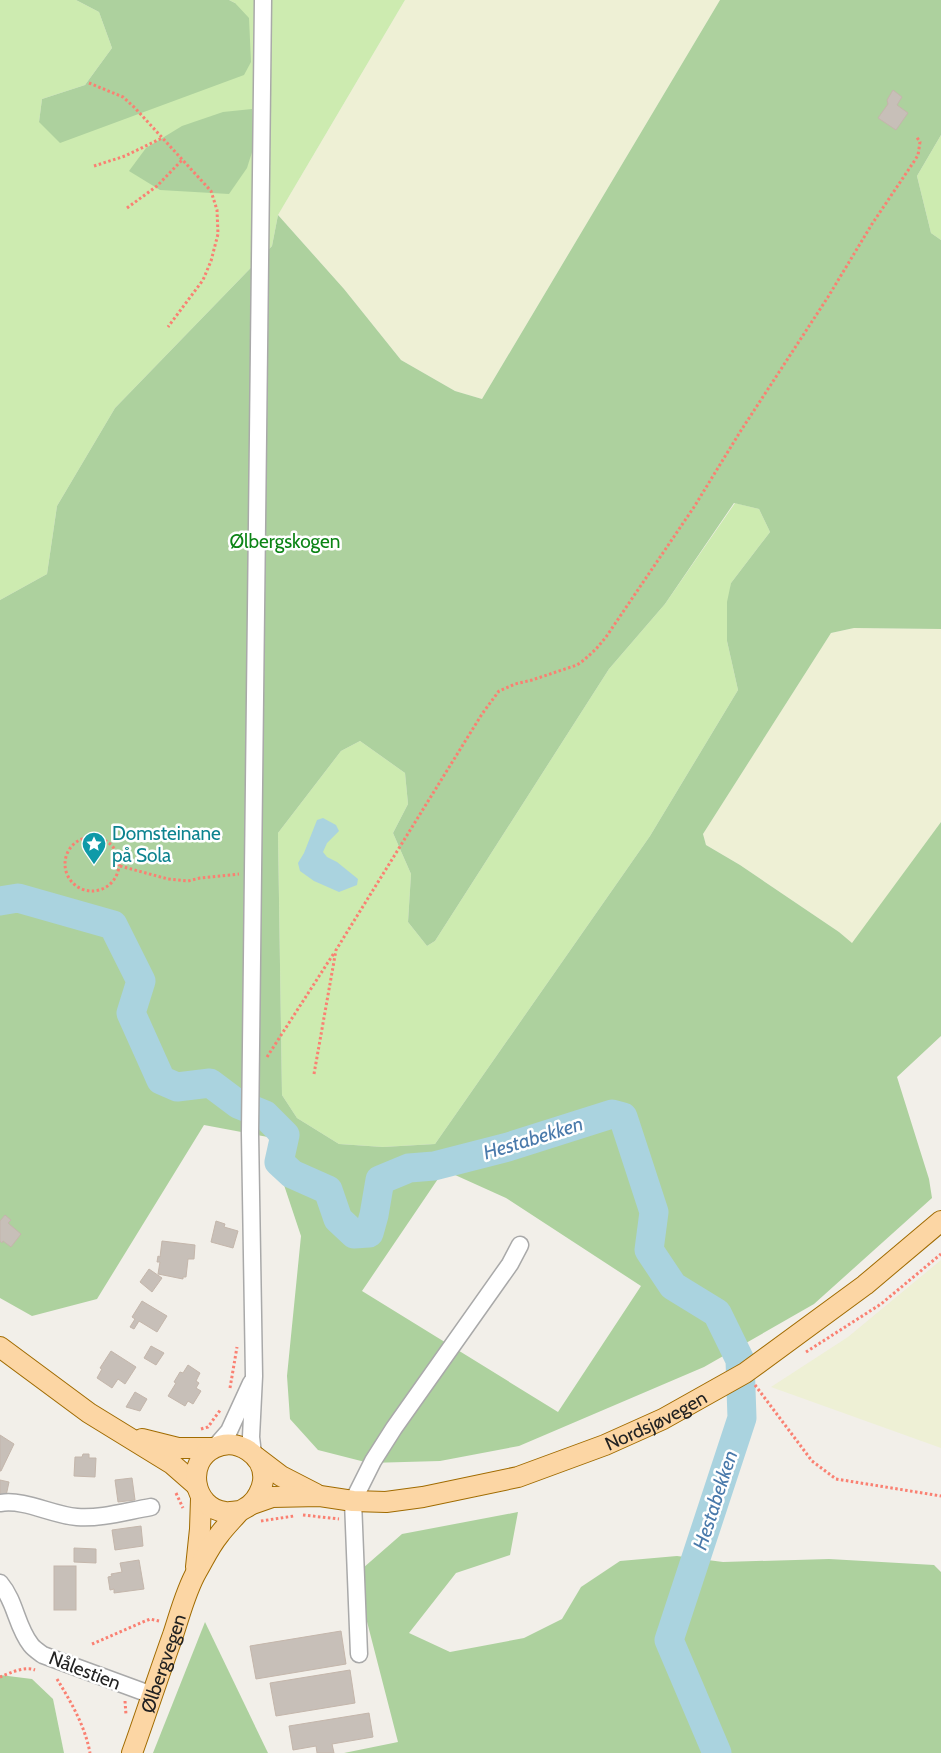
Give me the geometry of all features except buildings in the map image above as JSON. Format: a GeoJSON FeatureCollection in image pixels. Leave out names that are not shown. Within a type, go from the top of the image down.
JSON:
{"type":"FeatureCollection","features":[{"type":"Feature","properties":{"kind":"main road","name":"Nordsjøvegen"},"geometry":{"type":"LineString","coordinates":[[246,1507],[272,1497],[320,1496],[353,1501],[386,1502],[423,1497],[518,1477],[605,1445],[663,1419],[745,1373],[865,1285],[941,1221]]}},
{"type":"Feature","properties":{"kind":"main road"},"geometry":{"type":"LineString","coordinates":[[0,1347],[89,1413],[172,1464],[212,1508],[226,1512],[246,1507],[260,1493],[263,1480],[262,1467],[254,1455],[242,1446],[228,1444],[214,1448],[178,1448],[126,1435]]}},
{"type":"Feature","properties":{"kind":"main road"},"geometry":{"type":"LineString","coordinates":[[198,1492],[196,1471],[202,1458],[214,1448]]}},
{"type":"Feature","properties":{"kind":"main road","name":"Nordsjøvegen"},"geometry":{"type":"LineString","coordinates":[[254,1455],[281,1476],[320,1496]]}},
{"type":"Feature","properties":{"kind":"main road","name":"Ølbergvegen"},"geometry":{"type":"LineString","coordinates":[[195,1574],[200,1529],[198,1492]]}},
{"type":"Feature","properties":{"kind":"main road","name":"Ølbergvegen"},"geometry":{"type":"LineString","coordinates":[[132,1753],[195,1574],[218,1536],[246,1507]]}},
{"type":"Feature","properties":{"kind":"street"},"geometry":{"type":"LineString","coordinates":[[254,1455],[251,1437],[254,1376],[252,1336],[248,875],[263,0]]}},
{"type":"Feature","properties":{"kind":"street"},"geometry":{"type":"LineString","coordinates":[[359,1654],[353,1501],[373,1461],[394,1428],[510,1264],[520,1245]]}},
{"type":"Feature","properties":{"kind":"street"},"geometry":{"type":"LineString","coordinates":[[214,1448],[229,1431],[254,1376]]}},
{"type":"Feature","properties":{"kind":"street"},"geometry":{"type":"LineString","coordinates":[[0,1503],[16,1503],[84,1517],[151,1507]]}},
{"type":"Feature","properties":{"kind":"street","name":"Nålestien"},"geometry":{"type":"LineString","coordinates":[[0,1583],[10,1596],[21,1629],[31,1646],[43,1655],[127,1694],[152,1695]]}},
{"type":"Feature","properties":{"kind":"path"},"geometry":{"type":"LineString","coordinates":[[89,83],[123,97],[211,190],[217,210],[218,234],[211,261],[203,280],[168,327]]}},
{"type":"Feature","properties":{"kind":"path"},"geometry":{"type":"LineString","coordinates":[[250,1079],[262,1065],[336,950],[464,742],[494,697],[506,687],[577,664],[596,649],[606,637],[694,507],[872,224],[915,160],[918,155],[920,142],[916,136]]}},
{"type":"Feature","properties":{"kind":"path"},"geometry":{"type":"LineString","coordinates":[[94,166],[125,156],[162,138]]}},
{"type":"Feature","properties":{"kind":"path"},"geometry":{"type":"LineString","coordinates":[[127,208],[157,186],[183,159]]}},
{"type":"Feature","properties":{"kind":"path"},"geometry":{"type":"LineString","coordinates":[[93,836],[106,840],[115,848],[120,866],[116,877],[109,885],[96,891],[84,890],[75,885],[66,874],[65,861],[71,845],[78,840],[93,836]]}},
{"type":"Feature","properties":{"kind":"path"},"geometry":{"type":"LineString","coordinates":[[120,866],[168,879],[188,881],[200,878],[248,875]]}},
{"type":"Feature","properties":{"kind":"path"},"geometry":{"type":"LineString","coordinates":[[314,1074],[336,950]]}},
{"type":"Feature","properties":{"kind":"path"},"geometry":{"type":"LineString","coordinates":[[230,1390],[237,1347]]}},
{"type":"Feature","properties":{"kind":"path"},"geometry":{"type":"LineString","coordinates":[[745,1373],[812,1461],[836,1479],[941,1496]]}},
{"type":"Feature","properties":{"kind":"path"},"geometry":{"type":"LineString","coordinates":[[200,1430],[208,1427],[223,1405]]}},
{"type":"Feature","properties":{"kind":"path"},"geometry":{"type":"LineString","coordinates":[[171,1486],[177,1493],[184,1510]]}},
{"type":"Feature","properties":{"kind":"path"},"geometry":{"type":"LineString","coordinates":[[92,1644],[150,1618],[162,1621],[160,1629]]}},
{"type":"Feature","properties":{"kind":"path"},"geometry":{"type":"LineString","coordinates":[[0,1677],[30,1668],[39,1672]]}},
{"type":"Feature","properties":{"kind":"path"},"geometry":{"type":"LineString","coordinates":[[65,1682],[57,1679],[74,1707],[90,1753]]}},
{"type":"Feature","properties":{"kind":"path"},"geometry":{"type":"LineString","coordinates":[[120,1701],[127,1694]]}},
{"type":"Feature","properties":{"kind":"path"},"geometry":{"type":"LineString","coordinates":[[126,1719],[127,1694]]}},
{"type":"Feature","properties":{"kind":"green space"},"geometry":{"type":"Polygon","coordinates":[[[0,0],[76,0],[99,12],[112,48],[85,85],[42,99],[39,122],[235,3],[229,0],[405,0],[278,215],[272,246],[115,408],[57,506],[47,574],[0,600],[0,0]]]}},
{"type":"Feature","properties":{"kind":"green space"},"geometry":{"type":"Polygon","coordinates":[[[76,0],[229,0],[235,3],[249,18],[251,62],[244,75],[60,143],[39,122],[42,99],[85,85],[112,48],[99,12],[76,0]]]}},
{"type":"Feature","properties":{"kind":"green space"},"geometry":{"type":"Polygon","coordinates":[[[405,0],[720,0],[482,399],[455,391],[401,360],[344,289],[278,215],[405,0]]]}},
{"type":"Feature","properties":{"kind":"green space","name":"Ølbergskogen"},"geometry":{"type":"Polygon","coordinates":[[[720,0],[941,0],[941,135],[917,176],[931,233],[941,240],[941,629],[854,628],[831,633],[703,834],[706,845],[740,865],[839,932],[852,943],[941,822],[941,1036],[897,1077],[929,1179],[932,1198],[814,1304],[704,1367],[519,1446],[440,1461],[369,1463],[318,1450],[290,1419],[287,1376],[301,1236],[268,1137],[204,1125],[97,1299],[32,1316],[0,1298],[0,600],[47,574],[57,506],[115,408],[272,246],[278,215],[344,289],[401,360],[455,391],[482,399],[720,0]],[[734,503],[665,604],[609,669],[435,941],[427,946],[408,922],[411,874],[393,833],[408,804],[405,773],[360,741],[341,751],[278,833],[282,1095],[297,1118],[339,1144],[383,1147],[435,1144],[650,836],[738,690],[727,641],[727,602],[731,583],[770,532],[759,509],[734,503]],[[444,1170],[362,1291],[558,1412],[641,1286],[506,1198],[444,1170]]]}},
{"type":"Feature","properties":{"kind":"green space"},"geometry":{"type":"Polygon","coordinates":[[[252,109],[253,149],[247,168],[229,194],[160,190],[129,171],[146,148],[182,126],[223,112],[252,109]]]}},
{"type":"Feature","properties":{"kind":"green space"},"geometry":{"type":"Polygon","coordinates":[[[941,135],[941,240],[931,233],[917,176],[941,135]]]}},
{"type":"Feature","properties":{"kind":"green space"},"geometry":{"type":"Polygon","coordinates":[[[735,503],[759,509],[770,532],[731,583],[727,641],[738,690],[650,836],[435,1144],[383,1147],[339,1144],[297,1118],[282,1095],[278,833],[341,751],[360,741],[405,773],[408,804],[393,833],[411,874],[408,922],[427,946],[435,941],[609,669],[665,604],[735,503]]]}},
{"type":"Feature","properties":{"kind":"green space"},"geometry":{"type":"Polygon","coordinates":[[[854,628],[941,629],[941,822],[852,944],[839,932],[740,865],[706,845],[703,834],[831,633],[854,628]]]}},
{"type":"Feature","properties":{"kind":"green space"},"geometry":{"type":"Polygon","coordinates":[[[941,1260],[941,1448],[771,1387],[848,1337],[941,1260]]]}},
{"type":"Feature","properties":{"kind":"green space"},"geometry":{"type":"Polygon","coordinates":[[[518,1512],[510,1555],[456,1573],[409,1633],[450,1652],[524,1638],[562,1619],[581,1587],[620,1561],[677,1556],[723,1562],[829,1559],[934,1565],[941,1572],[941,1753],[344,1753],[398,1742],[355,1575],[402,1534],[518,1512]]]}},
{"type":"Feature","properties":{"kind":"green space"},"geometry":{"type":"Polygon","coordinates":[[[205,1622],[268,1753],[153,1753],[205,1622]]]}},
{"type":"Feature","properties":{"kind":"green space"},"geometry":{"type":"Polygon","coordinates":[[[0,1675],[32,1679],[53,1699],[64,1753],[0,1753],[0,1675]]]}},
{"type":"Feature","properties":{"kind":"water"},"geometry":{"type":"Polygon","coordinates":[[[323,818],[336,825],[339,831],[327,843],[323,852],[327,857],[337,862],[358,879],[357,885],[339,892],[314,881],[300,871],[298,863],[317,820],[323,818]]]}},
{"type":"Feature","properties":{"kind":"waterway","name":"Hestabekken"},"geometry":{"type":"LineString","coordinates":[[0,901],[18,898],[113,925],[141,981],[131,1013],[161,1080],[177,1087],[210,1083],[238,1104],[265,1115],[285,1135],[279,1162],[292,1174],[328,1190],[338,1219],[354,1234],[369,1233],[380,1180],[409,1168],[434,1166],[508,1147],[612,1114],[623,1117],[654,1212],[649,1250],[673,1286],[717,1313],[740,1360],[742,1418],[669,1640],[717,1753]]}},
{"type":"Feature","properties":{"kind":"place","name":"Domsteinane på Sola"},"geometry":{"type":"Point","coordinates":[94,865]}}]}
